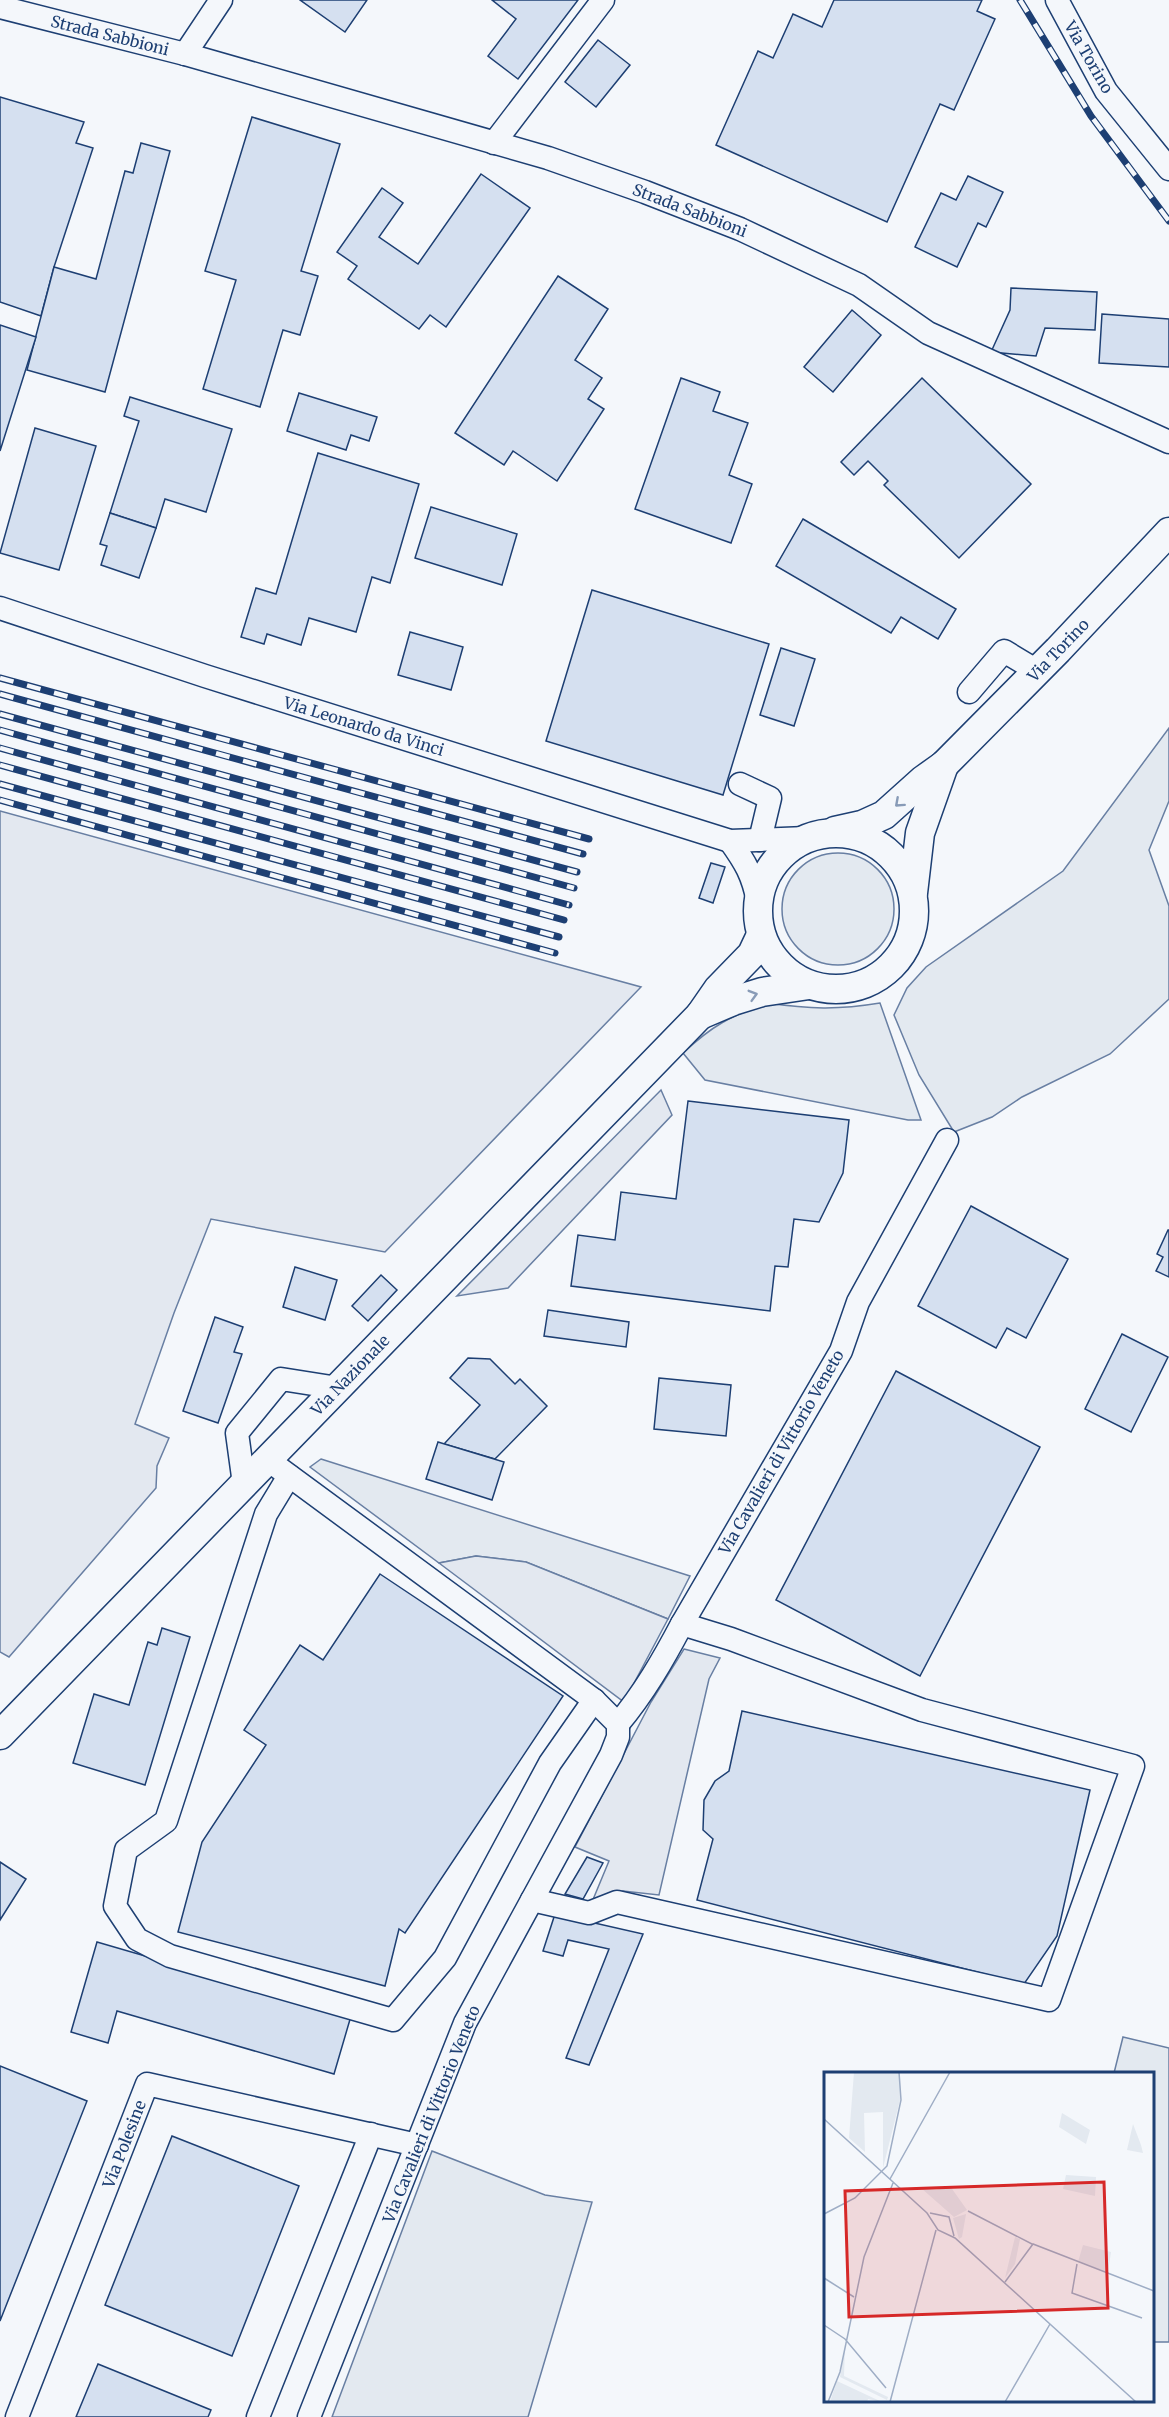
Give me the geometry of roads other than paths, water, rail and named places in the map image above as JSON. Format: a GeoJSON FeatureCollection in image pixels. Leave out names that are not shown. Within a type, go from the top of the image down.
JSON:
{"type":"FeatureCollection","features":[{"type":"Feature","properties":{"kind":"main road","name":"Via Torino"},"geometry":{"type":"LineString","coordinates":[[818,835],[862,825],[884,815],[922,780],[944,765],[1037,672],[1169,532]]}},
{"type":"Feature","properties":{"kind":"main road","name":"Via Torino"},"geometry":{"type":"LineString","coordinates":[[913,894],[920,833],[944,765]]}},
{"type":"Feature","properties":{"kind":"main road"},"geometry":{"type":"LineString","coordinates":[[845,832],[860,836],[884,848],[901,867],[913,894],[913,927],[907,943],[892,966],[869,982],[848,988],[833,989],[809,985],[790,975],[775,960],[762,935],[758,902],[767,874],[787,849],[818,835],[845,832]]}},
{"type":"Feature","properties":{"kind":"main road","name":"Via Nazionale"},"geometry":{"type":"LineString","coordinates":[[0,1735],[244,1484],[279,1468],[338,1388],[700,1015],[717,989],[752,954],[762,935]]}},
{"type":"Feature","properties":{"kind":"main road","name":"Via Nazionale"},"geometry":{"type":"LineString","coordinates":[[700,1015],[733,1000],[762,992],[809,985]]}},
{"type":"Feature","properties":{"kind":"street","name":"Strada Sabbioni"},"geometry":{"type":"LineString","coordinates":[[185,54],[221,0]]}},
{"type":"Feature","properties":{"kind":"street"},"geometry":{"type":"LineString","coordinates":[[494,143],[603,0]]}},
{"type":"Feature","properties":{"kind":"street","name":"Via Torino"},"geometry":{"type":"LineString","coordinates":[[1057,0],[1106,91],[1169,169]]}},
{"type":"Feature","properties":{"kind":"street","name":"Strada Sabbioni"},"geometry":{"type":"LineString","coordinates":[[0,7],[185,54],[549,158],[602,177],[740,229],[860,285],[928,333],[1167,444]]}},
{"type":"Feature","properties":{"kind":"street","name":"Via Leonardo da Vinci"},"geometry":{"type":"LineString","coordinates":[[0,608],[205,676],[730,841],[818,835]]}},
{"type":"Feature","properties":{"kind":"street"},"geometry":{"type":"LineString","coordinates":[[969,692],[1004,651],[1037,672]]}},
{"type":"Feature","properties":{"kind":"street"},"geometry":{"type":"LineString","coordinates":[[740,784],[770,798],[760,840]]}},
{"type":"Feature","properties":{"kind":"street"},"geometry":{"type":"LineString","coordinates":[[730,841],[749,869],[754,880],[758,902]]}},
{"type":"Feature","properties":{"kind":"street","name":"Via Cavalieri di Vittorio Veneto"},"geometry":{"type":"LineString","coordinates":[[309,2417],[465,2023],[611,1755],[618,1737],[618,1724],[643,1693],[841,1351],[858,1302],[946,1140]]}},
{"type":"Feature","properties":{"kind":"street"},"geometry":{"type":"LineString","coordinates":[[244,1484],[237,1433],[281,1378],[338,1388]]}},
{"type":"Feature","properties":{"kind":"street"},"geometry":{"type":"LineString","coordinates":[[594,1700],[550,1763],[445,1958],[393,2020],[170,1956],[137,1939],[115,1906],[126,1851],[166,1821],[266,1515],[279,1468],[594,1700],[618,1724]]}},
{"type":"Feature","properties":{"kind":"street"},"geometry":{"type":"LineString","coordinates":[[532,1900],[589,1913],[616,1902],[1049,2000],[1133,1766],[922,1710],[731,1639],[682,1624]]}},
{"type":"Feature","properties":{"kind":"street","name":"Via Polesine"},"geometry":{"type":"LineString","coordinates":[[17,2417],[147,2084],[417,2145]]}},
{"type":"Feature","properties":{"kind":"street"},"geometry":{"type":"LineString","coordinates":[[258,2417],[371,2134]]}},
{"type":"Feature","properties":{"kind":"railway"},"geometry":{"type":"LineString","coordinates":[[1020,0],[1091,116],[1169,221]]}},
{"type":"Feature","properties":{"kind":"railway"},"geometry":{"type":"LineString","coordinates":[[0,678],[589,839]]}},
{"type":"Feature","properties":{"kind":"railway"},"geometry":{"type":"LineString","coordinates":[[0,694],[583,854]]}},
{"type":"Feature","properties":{"kind":"railway"},"geometry":{"type":"LineString","coordinates":[[0,714],[577,872]]}},
{"type":"Feature","properties":{"kind":"railway"},"geometry":{"type":"LineString","coordinates":[[0,730],[574,888]]}},
{"type":"Feature","properties":{"kind":"railway"},"geometry":{"type":"LineString","coordinates":[[0,748],[569,905]]}},
{"type":"Feature","properties":{"kind":"railway"},"geometry":{"type":"LineString","coordinates":[[0,765],[564,920]]}},
{"type":"Feature","properties":{"kind":"railway"},"geometry":{"type":"LineString","coordinates":[[0,784],[559,937]]}},
{"type":"Feature","properties":{"kind":"railway"},"geometry":{"type":"LineString","coordinates":[[0,800],[555,953]]}}]}
